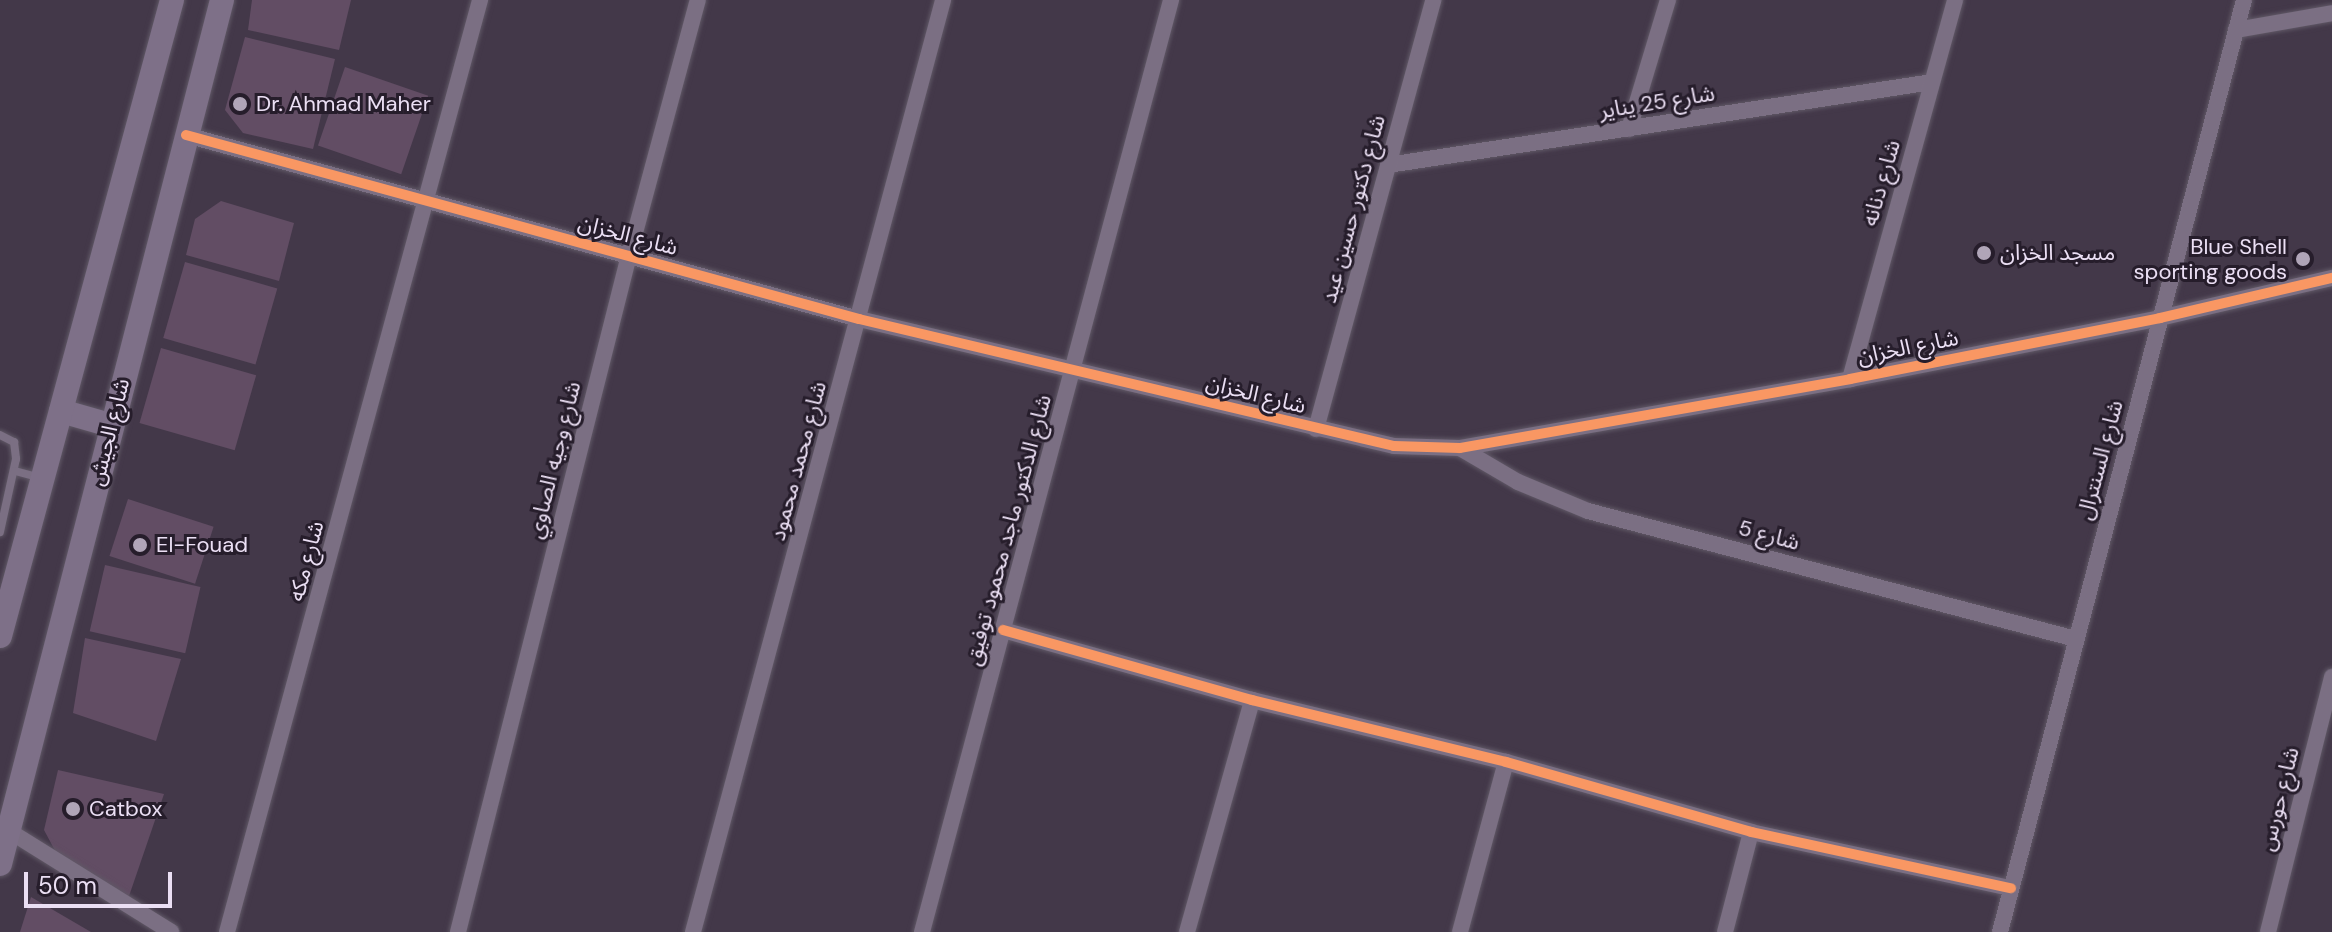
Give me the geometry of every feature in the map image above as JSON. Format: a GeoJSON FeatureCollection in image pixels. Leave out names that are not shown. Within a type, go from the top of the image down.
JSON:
{"type":"FeatureCollection","features":[{"type":"Feature","properties":{"kind":"street"},"geometry":{"type":"LineString","coordinates":[[0,636],[172,0]]}},
{"type":"Feature","properties":{"kind":"street","name":"شارع الجيش"},"geometry":{"type":"LineString","coordinates":[[0,864],[110,425],[222,0]]}},
{"type":"Feature","properties":{"kind":"street","name":"شارع مكه"},"geometry":{"type":"LineString","coordinates":[[227,932],[480,0]]}},
{"type":"Feature","properties":{"kind":"street","name":"شارع وجيه الصاوي"},"geometry":{"type":"LineString","coordinates":[[458,932],[629,255],[698,0]]}},
{"type":"Feature","properties":{"kind":"street","name":"شارع محمد محمود"},"geometry":{"type":"LineString","coordinates":[[693,932],[943,0]]}},
{"type":"Feature","properties":{"kind":"street","name":"شارع الدكتور ماجد محمود توفيق"},"geometry":{"type":"LineString","coordinates":[[922,932],[1171,0]]}},
{"type":"Feature","properties":{"kind":"street","name":"شارع دكتور حسين عيد"},"geometry":{"type":"LineString","coordinates":[[1316,429],[1433,0]]}},
{"type":"Feature","properties":{"kind":"street"},"geometry":{"type":"LineString","coordinates":[[1629,129],[1668,0]]}},
{"type":"Feature","properties":{"kind":"street","name":"شارع دنانه"},"geometry":{"type":"LineString","coordinates":[[1850,379],[1955,0]]}},
{"type":"Feature","properties":{"kind":"street","name":"شارع السنترال"},"geometry":{"type":"LineString","coordinates":[[2000,932],[2244,0]]}},
{"type":"Feature","properties":{"kind":"street"},"geometry":{"type":"LineString","coordinates":[[2236,30],[2332,13]]}},
{"type":"Feature","properties":{"kind":"street","name":"شارع 25 يناير"},"geometry":{"type":"LineString","coordinates":[[1388,165],[1932,82]]}},
{"type":"Feature","properties":{"kind":"street","name":"شارع الخزان"},"geometry":{"type":"LineString","coordinates":[[186,135],[859,319],[1394,446],[1460,448],[1850,379],[2160,318],[2332,278]]}},
{"type":"Feature","properties":{"kind":"street"},"geometry":{"type":"LineString","coordinates":[[61,411],[110,425]]}},
{"type":"Feature","properties":{"kind":"street","name":"شارع 5"},"geometry":{"type":"LineString","coordinates":[[1460,448],[1518,482],[1588,511],[2076,639]]}},
{"type":"Feature","properties":{"kind":"street"},"geometry":{"type":"LineString","coordinates":[[1003,630],[1252,700],[1506,762],[1751,832],[2011,888]]}},
{"type":"Feature","properties":{"kind":"street","name":"شارع حورس"},"geometry":{"type":"LineString","coordinates":[[2268,932],[2332,677]]}},
{"type":"Feature","properties":{"kind":"street"},"geometry":{"type":"LineString","coordinates":[[1187,932],[1252,700]]}},
{"type":"Feature","properties":{"kind":"street"},"geometry":{"type":"LineString","coordinates":[[1460,932],[1506,762]]}},
{"type":"Feature","properties":{"kind":"street"},"geometry":{"type":"LineString","coordinates":[[9,831],[171,932]]}},
{"type":"Feature","properties":{"kind":"street"},"geometry":{"type":"LineString","coordinates":[[1725,932],[1751,832]]}},
{"type":"Feature","properties":{"kind":"lane"},"geometry":{"type":"LineString","coordinates":[[0,435],[14,442],[15,471],[0,532]]}},
{"type":"Feature","properties":{"kind":"lane"},"geometry":{"type":"LineString","coordinates":[[15,471],[43,478]]}},
{"type":"Feature","properties":{"kind":"building"},"geometry":{"type":"Polygon","coordinates":[[[252,0],[351,0],[339,50],[248,30],[252,0]]]}},
{"type":"Feature","properties":{"kind":"building"},"geometry":{"type":"Polygon","coordinates":[[[245,37],[335,59],[313,149],[243,133],[225,110],[245,37]]]}},
{"type":"Feature","properties":{"kind":"building"},"geometry":{"type":"Polygon","coordinates":[[[345,67],[428,96],[401,174],[318,145],[345,67]]]}},
{"type":"Feature","properties":{"kind":"building"},"geometry":{"type":"Polygon","coordinates":[[[221,201],[294,223],[279,281],[186,255],[195,219],[221,201]]]}},
{"type":"Feature","properties":{"kind":"building"},"geometry":{"type":"Polygon","coordinates":[[[185,262],[277,288],[256,364],[163,338],[185,262]]]}},
{"type":"Feature","properties":{"kind":"building"},"geometry":{"type":"Polygon","coordinates":[[[161,348],[256,375],[235,450],[140,423],[161,348]]]}},
{"type":"Feature","properties":{"kind":"building"},"geometry":{"type":"Polygon","coordinates":[[[128,499],[214,527],[195,584],[109,556],[128,499]]]}},
{"type":"Feature","properties":{"kind":"building"},"geometry":{"type":"Polygon","coordinates":[[[105,565],[200,587],[185,653],[90,631],[105,565]]]}},
{"type":"Feature","properties":{"kind":"building"},"geometry":{"type":"Polygon","coordinates":[[[85,638],[181,659],[156,741],[73,713],[85,638]]]}},
{"type":"Feature","properties":{"kind":"building"},"geometry":{"type":"Polygon","coordinates":[[[58,770],[164,794],[128,899],[61,862],[44,830],[58,770]]]}},
{"type":"Feature","properties":{"kind":"building"},"geometry":{"type":"Polygon","coordinates":[[[31,897],[91,932],[20,932],[31,897]]]}},
{"type":"Feature","properties":{"kind":"cycle path"},"geometry":{"type":"LineString","coordinates":[[186,135],[859,319],[1394,446],[1460,448],[1850,379],[2160,318],[2332,278]]}},
{"type":"Feature","properties":{"kind":"cycle path"},"geometry":{"type":"LineString","coordinates":[[1003,630],[1252,700],[1506,762],[1751,832],[2011,888]]}},
{"type":"Feature","properties":{"kind":"place","name":"Dr. Ahmad Maher"},"geometry":{"type":"Point","coordinates":[240,104]}},
{"type":"Feature","properties":{"kind":"place","name":"مسجد الخزان"},"geometry":{"type":"Point","coordinates":[1984,253]}},
{"type":"Feature","properties":{"kind":"place","name":"Blue Shell sporting goods"},"geometry":{"type":"Point","coordinates":[2303,259]}},
{"type":"Feature","properties":{"kind":"place","name":"El-Fouad"},"geometry":{"type":"Point","coordinates":[140,545]}},
{"type":"Feature","properties":{"kind":"place","name":"Catbox"},"geometry":{"type":"Point","coordinates":[73,809]}}]}
